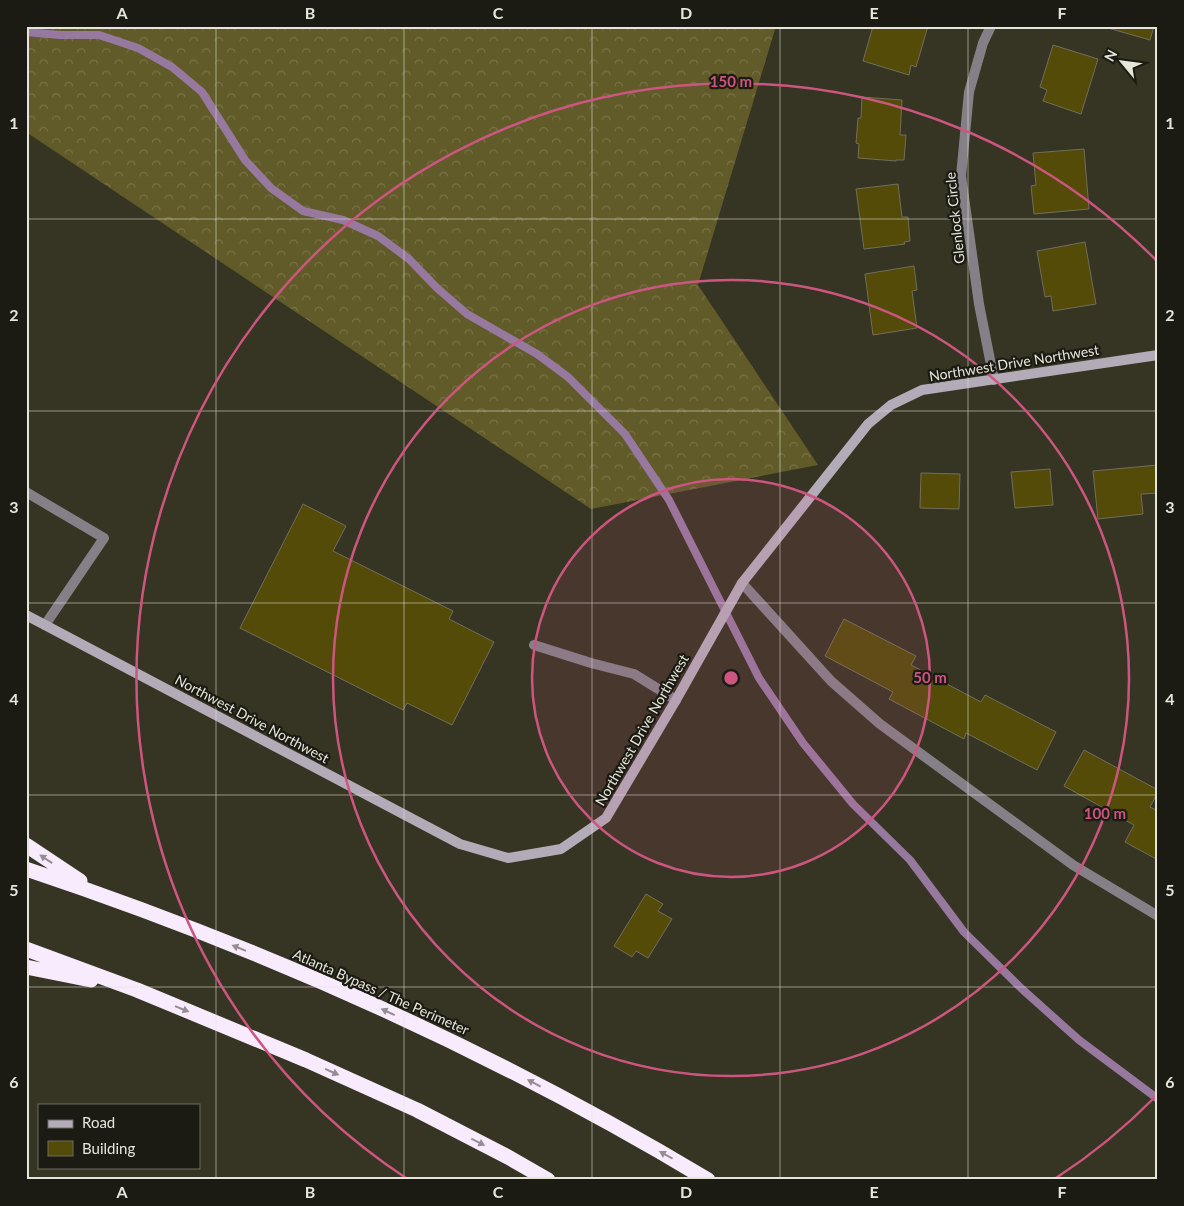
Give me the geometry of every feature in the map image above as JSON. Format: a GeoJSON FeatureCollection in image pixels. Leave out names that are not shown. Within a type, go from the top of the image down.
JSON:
{"type":"FeatureCollection","features":[{"type":"Feature","properties":{"kind":"highway"},"geometry":{"type":"LineString","coordinates":[[26,845],[96,892]]}},
{"type":"Feature","properties":{"kind":"highway","name":"Atlanta Bypass / The Perimeter"},"geometry":{"type":"LineString","coordinates":[[26,869],[96,892],[188,927],[279,964],[460,1045],[577,1106],[708,1180]]}},
{"type":"Feature","properties":{"kind":"highway"},"geometry":{"type":"LineString","coordinates":[[26,949],[137,990],[306,1060],[417,1110],[548,1180]]}},
{"type":"Feature","properties":{"kind":"highway"},"geometry":{"type":"LineString","coordinates":[[26,967],[137,990]]}},
{"type":"Feature","properties":{"kind":"street","name":"Glenlock Circle"},"geometry":{"type":"LineString","coordinates":[[991,26],[983,43],[969,92],[962,176],[979,304],[994,380]]}},
{"type":"Feature","properties":{"kind":"street","name":"Northwest Drive Northwest"},"geometry":{"type":"LineString","coordinates":[[26,615],[460,844],[508,858],[561,849],[606,818],[676,700],[742,582],[868,424],[891,405],[922,390],[1158,354]]}},
{"type":"Feature","properties":{"kind":"street"},"geometry":{"type":"LineString","coordinates":[[26,492],[104,538],[45,625]]}},
{"type":"Feature","properties":{"kind":"street"},"geometry":{"type":"LineString","coordinates":[[742,582],[831,681],[880,724],[1073,866],[1158,916]]}},
{"type":"Feature","properties":{"kind":"street"},"geometry":{"type":"LineString","coordinates":[[534,646],[591,664],[634,674],[676,700]]}},
{"type":"Feature","properties":{"kind":"green space"},"geometry":{"type":"Polygon","coordinates":[[[26,26],[776,26],[698,285],[818,465],[591,509],[26,132],[26,26]]]}},
{"type":"Feature","properties":{"kind":"building"},"geometry":{"type":"Polygon","coordinates":[[[873,26],[928,26],[916,67],[911,65],[909,75],[863,61],[873,26]]]}},
{"type":"Feature","properties":{"kind":"building"},"geometry":{"type":"Polygon","coordinates":[[[1101,26],[1154,26],[1150,40],[1101,26]]]}},
{"type":"Feature","properties":{"kind":"building"},"geometry":{"type":"Polygon","coordinates":[[[1053,45],[1098,59],[1081,114],[1043,101],[1047,90],[1040,87],[1053,45]]]}},
{"type":"Feature","properties":{"kind":"building"},"geometry":{"type":"Polygon","coordinates":[[[862,97],[902,100],[900,135],[906,135],[904,160],[858,158],[859,144],[856,143],[858,118],[861,118],[862,97]]]}},
{"type":"Feature","properties":{"kind":"building"},"geometry":{"type":"Polygon","coordinates":[[[1084,149],[1089,209],[1034,214],[1031,186],[1036,185],[1033,153],[1084,149]]]}},
{"type":"Feature","properties":{"kind":"building"},"geometry":{"type":"Polygon","coordinates":[[[898,184],[902,217],[908,217],[910,241],[904,242],[905,244],[864,249],[856,189],[898,184]]]}},
{"type":"Feature","properties":{"kind":"building"},"geometry":{"type":"Polygon","coordinates":[[[1085,242],[1096,304],[1053,311],[1051,296],[1045,297],[1037,251],[1085,242]]]}},
{"type":"Feature","properties":{"kind":"building"},"geometry":{"type":"Polygon","coordinates":[[[914,266],[917,290],[912,291],[917,328],[873,335],[865,274],[914,266]]]}},
{"type":"Feature","properties":{"kind":"building"},"geometry":{"type":"Polygon","coordinates":[[[1158,465],[1158,493],[1141,494],[1143,514],[1098,519],[1093,471],[1158,465]]]}},
{"type":"Feature","properties":{"kind":"building"},"geometry":{"type":"Polygon","coordinates":[[[1050,469],[1053,505],[1015,508],[1011,472],[1050,469]]]}},
{"type":"Feature","properties":{"kind":"building"},"geometry":{"type":"Polygon","coordinates":[[[921,473],[960,474],[959,509],[920,508],[921,473]]]}},
{"type":"Feature","properties":{"kind":"building"},"geometry":{"type":"Polygon","coordinates":[[[303,504],[346,526],[333,551],[453,611],[449,619],[494,642],[452,725],[407,703],[403,710],[240,628],[303,504]]]}},
{"type":"Feature","properties":{"kind":"building"},"geometry":{"type":"Polygon","coordinates":[[[844,619],[916,656],[911,665],[981,702],[985,695],[1056,732],[1037,770],[966,733],[964,739],[889,699],[893,692],[825,656],[844,619]]]}},
{"type":"Feature","properties":{"kind":"building"},"geometry":{"type":"Polygon","coordinates":[[[1084,750],[1158,790],[1150,807],[1158,811],[1158,860],[1125,842],[1134,825],[1064,786],[1084,750]]]}},
{"type":"Feature","properties":{"kind":"building"},"geometry":{"type":"Polygon","coordinates":[[[646,894],[663,904],[658,911],[672,919],[648,958],[636,951],[632,957],[614,946],[646,894]]]}},
{"type":"Feature","properties":{"kind":"waterway"},"geometry":{"type":"LineString","coordinates":[[26,32],[60,35],[99,35],[138,48],[172,67],[202,92],[245,160],[271,188],[303,211],[343,220],[378,236],[409,259],[437,288],[467,314],[537,354],[568,377],[625,434],[669,500],[759,678],[803,743],[853,804],[910,860],[964,932],[1022,989],[1079,1040],[1158,1099]]}}]}
